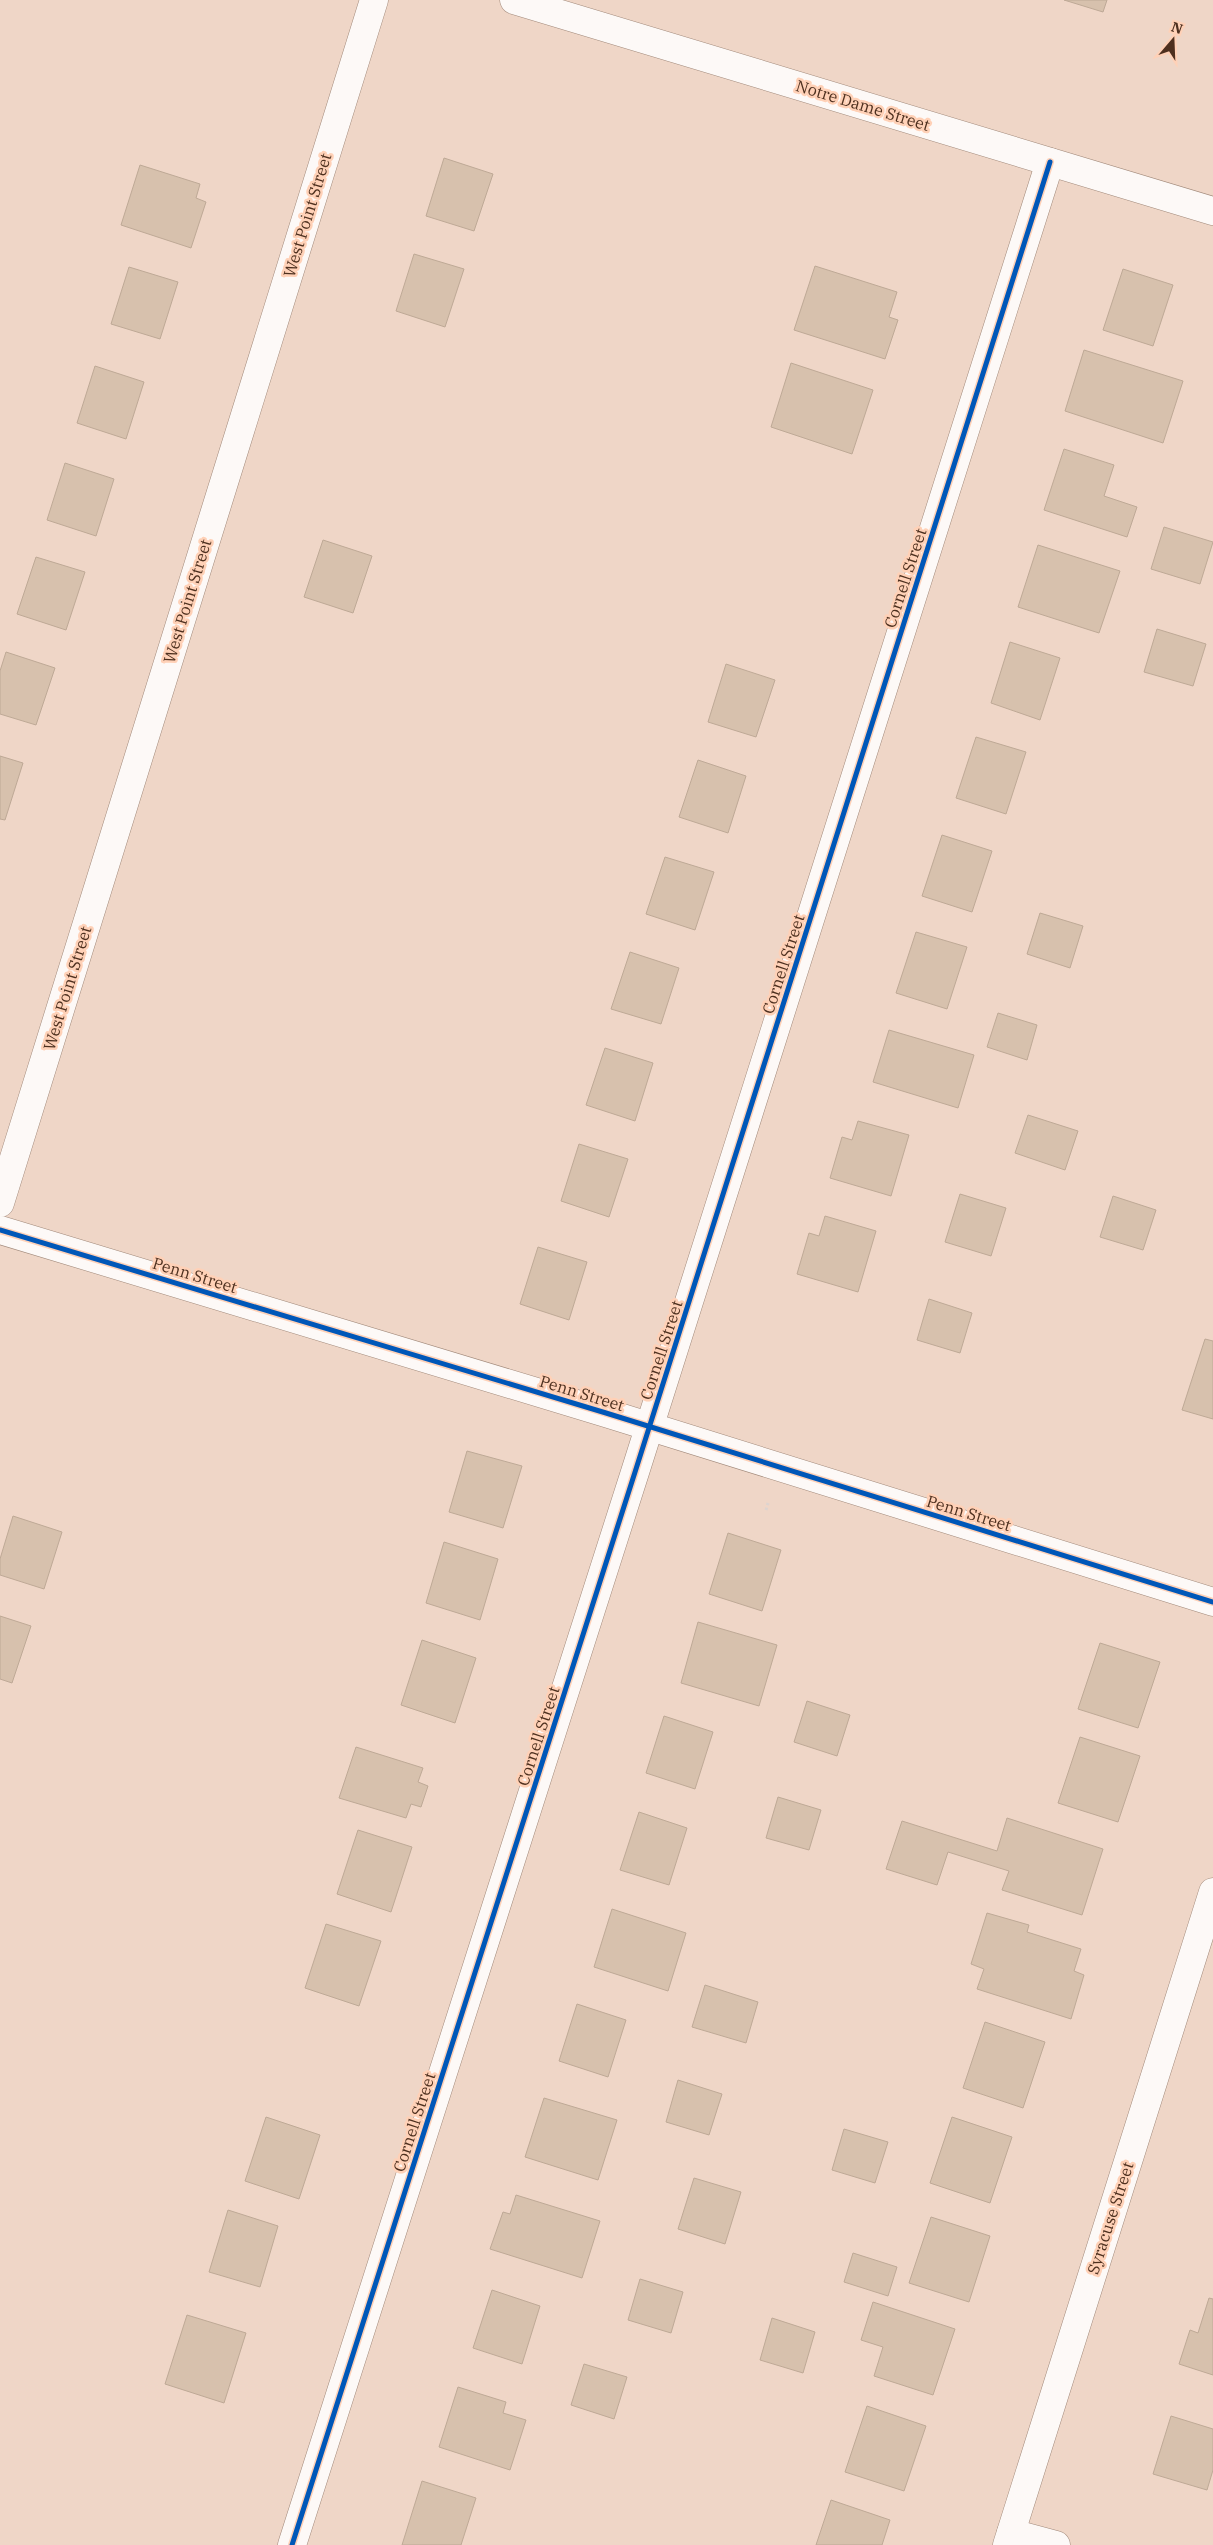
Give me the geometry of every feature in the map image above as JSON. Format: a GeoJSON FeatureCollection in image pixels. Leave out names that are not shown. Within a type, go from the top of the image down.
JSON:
{"type":"FeatureCollection","features":[{"type":"Feature","properties":{"kind":"street","name":"West Point Street"},"geometry":{"type":"LineString","coordinates":[[0,1203],[374,0]]}},
{"type":"Feature","properties":{"kind":"street","name":"Notre Dame Street"},"geometry":{"type":"LineString","coordinates":[[514,0],[1213,211]]}},
{"type":"Feature","properties":{"kind":"street","name":"Cornell Street"},"geometry":{"type":"LineString","coordinates":[[292,2545],[650,1426],[1050,162]]}},
{"type":"Feature","properties":{"kind":"street","name":"Penn Street"},"geometry":{"type":"LineString","coordinates":[[0,1230],[650,1426],[1213,1602]]}},
{"type":"Feature","properties":{"kind":"street","name":"Syracuse Street"},"geometry":{"type":"LineString","coordinates":[[1009,2539],[1213,1892]]}},
{"type":"Feature","properties":{"kind":"street"},"geometry":{"type":"LineString","coordinates":[[1009,2539],[1056,2545]]}},
{"type":"Feature","properties":{"kind":"building"},"geometry":{"type":"Polygon","coordinates":[[[1064,0],[1107,0],[1103,12],[1064,0]]]}},
{"type":"Feature","properties":{"kind":"building"},"geometry":{"type":"Polygon","coordinates":[[[444,158],[493,174],[474,231],[426,216],[444,158]]]}},
{"type":"Feature","properties":{"kind":"building"},"geometry":{"type":"Polygon","coordinates":[[[140,165],[200,184],[196,198],[206,202],[191,248],[121,225],[140,165]]]}},
{"type":"Feature","properties":{"kind":"building"},"geometry":{"type":"Polygon","coordinates":[[[414,254],[464,269],[445,327],[396,311],[414,254]]]}},
{"type":"Feature","properties":{"kind":"building"},"geometry":{"type":"Polygon","coordinates":[[[815,266],[897,292],[889,317],[898,320],[885,359],[794,330],[815,266]]]}},
{"type":"Feature","properties":{"kind":"building"},"geometry":{"type":"Polygon","coordinates":[[[129,267],[178,282],[160,339],[111,324],[129,267]]]}},
{"type":"Feature","properties":{"kind":"building"},"geometry":{"type":"Polygon","coordinates":[[[1123,269],[1173,285],[1153,346],[1103,330],[1123,269]]]}},
{"type":"Feature","properties":{"kind":"building"},"geometry":{"type":"Polygon","coordinates":[[[1084,350],[1183,381],[1163,443],[1065,411],[1084,350]]]}},
{"type":"Feature","properties":{"kind":"building"},"geometry":{"type":"Polygon","coordinates":[[[791,363],[873,390],[852,454],[771,427],[791,363]]]}},
{"type":"Feature","properties":{"kind":"building"},"geometry":{"type":"Polygon","coordinates":[[[95,366],[144,382],[126,439],[77,423],[95,366]]]}},
{"type":"Feature","properties":{"kind":"building"},"geometry":{"type":"Polygon","coordinates":[[[1064,449],[1114,465],[1104,496],[1137,507],[1127,537],[1044,510],[1064,449]]]}},
{"type":"Feature","properties":{"kind":"building"},"geometry":{"type":"Polygon","coordinates":[[[65,463],[114,479],[96,536],[47,520],[65,463]]]}},
{"type":"Feature","properties":{"kind":"building"},"geometry":{"type":"Polygon","coordinates":[[[1164,527],[1213,542],[1200,584],[1151,569],[1164,527]]]}},
{"type":"Feature","properties":{"kind":"building"},"geometry":{"type":"Polygon","coordinates":[[[323,540],[372,556],[353,613],[304,597],[323,540]]]}},
{"type":"Feature","properties":{"kind":"building"},"geometry":{"type":"Polygon","coordinates":[[[1038,545],[1120,571],[1099,633],[1018,607],[1038,545]]]}},
{"type":"Feature","properties":{"kind":"building"},"geometry":{"type":"Polygon","coordinates":[[[36,557],[85,572],[66,630],[17,614],[36,557]]]}},
{"type":"Feature","properties":{"kind":"building"},"geometry":{"type":"Polygon","coordinates":[[[1157,629],[1206,644],[1193,686],[1144,672],[1157,629]]]}},
{"type":"Feature","properties":{"kind":"building"},"geometry":{"type":"Polygon","coordinates":[[[1010,642],[1060,658],[1040,720],[991,703],[1010,642]]]}},
{"type":"Feature","properties":{"kind":"building"},"geometry":{"type":"Polygon","coordinates":[[[6,652],[55,668],[36,725],[0,714],[0,671],[6,652]]]}},
{"type":"Feature","properties":{"kind":"building"},"geometry":{"type":"Polygon","coordinates":[[[726,664],[775,680],[756,737],[708,722],[726,664]]]}},
{"type":"Feature","properties":{"kind":"building"},"geometry":{"type":"Polygon","coordinates":[[[976,737],[1026,752],[1006,814],[956,798],[976,737]]]}},
{"type":"Feature","properties":{"kind":"building"},"geometry":{"type":"Polygon","coordinates":[[[0,756],[23,763],[5,820],[0,819],[0,756]]]}},
{"type":"Feature","properties":{"kind":"building"},"geometry":{"type":"Polygon","coordinates":[[[698,760],[746,776],[728,833],[679,817],[698,760]]]}},
{"type":"Feature","properties":{"kind":"building"},"geometry":{"type":"Polygon","coordinates":[[[942,835],[992,851],[972,912],[922,896],[942,835]]]}},
{"type":"Feature","properties":{"kind":"building"},"geometry":{"type":"Polygon","coordinates":[[[665,857],[714,872],[695,930],[646,914],[665,857]]]}},
{"type":"Feature","properties":{"kind":"building"},"geometry":{"type":"Polygon","coordinates":[[[1040,913],[1083,926],[1070,968],[1027,954],[1040,913]]]}},
{"type":"Feature","properties":{"kind":"building"},"geometry":{"type":"Polygon","coordinates":[[[916,932],[967,947],[947,1009],[896,993],[916,932]]]}},
{"type":"Feature","properties":{"kind":"building"},"geometry":{"type":"Polygon","coordinates":[[[630,952],[679,968],[661,1024],[611,1009],[630,952]]]}},
{"type":"Feature","properties":{"kind":"building"},"geometry":{"type":"Polygon","coordinates":[[[998,1013],[1037,1025],[1027,1060],[987,1047],[998,1013]]]}},
{"type":"Feature","properties":{"kind":"building"},"geometry":{"type":"Polygon","coordinates":[[[889,1030],[974,1055],[958,1108],[873,1082],[889,1030]]]}},
{"type":"Feature","properties":{"kind":"building"},"geometry":{"type":"Polygon","coordinates":[[[605,1048],[653,1063],[635,1121],[586,1105],[605,1048]]]}},
{"type":"Feature","properties":{"kind":"building"},"geometry":{"type":"Polygon","coordinates":[[[1028,1115],[1078,1131],[1065,1170],[1015,1153],[1028,1115]]]}},
{"type":"Feature","properties":{"kind":"building"},"geometry":{"type":"Polygon","coordinates":[[[858,1121],[909,1135],[891,1196],[830,1178],[842,1137],[852,1140],[858,1121]]]}},
{"type":"Feature","properties":{"kind":"building"},"geometry":{"type":"Polygon","coordinates":[[[579,1144],[628,1159],[609,1217],[561,1201],[579,1144]]]}},
{"type":"Feature","properties":{"kind":"building"},"geometry":{"type":"Polygon","coordinates":[[[960,1194],[1006,1208],[991,1256],[945,1242],[960,1194]]]}},
{"type":"Feature","properties":{"kind":"building"},"geometry":{"type":"Polygon","coordinates":[[[1113,1196],[1156,1210],[1143,1250],[1100,1237],[1113,1196]]]}},
{"type":"Feature","properties":{"kind":"building"},"geometry":{"type":"Polygon","coordinates":[[[825,1216],[876,1231],[858,1292],[797,1274],[809,1233],[819,1236],[825,1216]]]}},
{"type":"Feature","properties":{"kind":"building"},"geometry":{"type":"Polygon","coordinates":[[[538,1247],[587,1262],[569,1320],[520,1304],[538,1247]]]}},
{"type":"Feature","properties":{"kind":"building"},"geometry":{"type":"Polygon","coordinates":[[[929,1299],[972,1313],[960,1353],[917,1340],[929,1299]]]}},
{"type":"Feature","properties":{"kind":"building"},"geometry":{"type":"Polygon","coordinates":[[[1205,1339],[1213,1341],[1213,1419],[1182,1410],[1205,1339]]]}},
{"type":"Feature","properties":{"kind":"building"},"geometry":{"type":"Polygon","coordinates":[[[467,1451],[522,1466],[503,1528],[449,1512],[467,1451]]]}},
{"type":"Feature","properties":{"kind":"building"},"geometry":{"type":"Polygon","coordinates":[[[13,1516],[62,1532],[44,1589],[0,1575],[0,1559],[13,1516]]]}},
{"type":"Feature","properties":{"kind":"building"},"geometry":{"type":"Polygon","coordinates":[[[728,1533],[781,1550],[762,1611],[709,1594],[728,1533]]]}},
{"type":"Feature","properties":{"kind":"building"},"geometry":{"type":"Polygon","coordinates":[[[444,1542],[498,1559],[480,1620],[426,1603],[444,1542]]]}},
{"type":"Feature","properties":{"kind":"building"},"geometry":{"type":"Polygon","coordinates":[[[0,1616],[31,1626],[12,1683],[0,1679],[0,1616]]]}},
{"type":"Feature","properties":{"kind":"building"},"geometry":{"type":"Polygon","coordinates":[[[698,1622],[777,1645],[759,1706],[681,1683],[698,1622]]]}},
{"type":"Feature","properties":{"kind":"building"},"geometry":{"type":"Polygon","coordinates":[[[422,1640],[476,1658],[455,1723],[401,1705],[422,1640]]]}},
{"type":"Feature","properties":{"kind":"building"},"geometry":{"type":"Polygon","coordinates":[[[1100,1643],[1160,1662],[1138,1728],[1078,1709],[1100,1643]]]}},
{"type":"Feature","properties":{"kind":"building"},"geometry":{"type":"Polygon","coordinates":[[[807,1701],[850,1715],[837,1756],[794,1742],[807,1701]]]}},
{"type":"Feature","properties":{"kind":"building"},"geometry":{"type":"Polygon","coordinates":[[[664,1716],[713,1732],[695,1789],[646,1773],[664,1716]]]}},
{"type":"Feature","properties":{"kind":"building"},"geometry":{"type":"Polygon","coordinates":[[[1080,1737],[1140,1756],[1118,1822],[1058,1803],[1080,1737]]]}},
{"type":"Feature","properties":{"kind":"building"},"geometry":{"type":"Polygon","coordinates":[[[356,1747],[423,1768],[418,1782],[428,1786],[421,1807],[411,1804],[406,1818],[339,1798],[356,1747]]]}},
{"type":"Feature","properties":{"kind":"building"},"geometry":{"type":"Polygon","coordinates":[[[778,1797],[821,1810],[809,1850],[766,1838],[778,1797]]]}},
{"type":"Feature","properties":{"kind":"building"},"geometry":{"type":"Polygon","coordinates":[[[639,1812],[687,1828],[669,1885],[620,1870],[639,1812]]]}},
{"type":"Feature","properties":{"kind":"building"},"geometry":{"type":"Polygon","coordinates":[[[1007,1818],[1103,1849],[1082,1915],[1002,1890],[1009,1871],[948,1852],[937,1885],[886,1869],[902,1821],[997,1851],[1007,1818]]]}},
{"type":"Feature","properties":{"kind":"building"},"geometry":{"type":"Polygon","coordinates":[[[358,1830],[412,1847],[391,1912],[337,1894],[358,1830]]]}},
{"type":"Feature","properties":{"kind":"building"},"geometry":{"type":"Polygon","coordinates":[[[612,1909],[686,1933],[668,1991],[594,1967],[612,1909]]]}},
{"type":"Feature","properties":{"kind":"building"},"geometry":{"type":"Polygon","coordinates":[[[987,1913],[1029,1925],[1027,1932],[1081,1949],[1074,1971],[1084,1975],[1071,2019],[977,1989],[984,1969],[971,1964],[987,1913]]]}},
{"type":"Feature","properties":{"kind":"building"},"geometry":{"type":"Polygon","coordinates":[[[326,1924],[381,1941],[359,2006],[305,1988],[326,1924]]]}},
{"type":"Feature","properties":{"kind":"building"},"geometry":{"type":"Polygon","coordinates":[[[705,1985],[758,2002],[746,2043],[692,2027],[705,1985]]]}},
{"type":"Feature","properties":{"kind":"building"},"geometry":{"type":"Polygon","coordinates":[[[577,2004],[626,2020],[608,2077],[559,2061],[577,2004]]]}},
{"type":"Feature","properties":{"kind":"building"},"geometry":{"type":"Polygon","coordinates":[[[985,2022],[1045,2042],[1023,2108],[963,2088],[985,2022]]]}},
{"type":"Feature","properties":{"kind":"building"},"geometry":{"type":"Polygon","coordinates":[[[678,2080],[722,2094],[709,2135],[666,2122],[678,2080]]]}},
{"type":"Feature","properties":{"kind":"building"},"geometry":{"type":"Polygon","coordinates":[[[544,2098],[617,2120],[598,2180],[525,2157],[544,2098]]]}},
{"type":"Feature","properties":{"kind":"building"},"geometry":{"type":"Polygon","coordinates":[[[266,2117],[320,2135],[299,2199],[245,2181],[266,2117]]]}},
{"type":"Feature","properties":{"kind":"building"},"geometry":{"type":"Polygon","coordinates":[[[952,2117],[1012,2137],[990,2203],[930,2183],[952,2117]]]}},
{"type":"Feature","properties":{"kind":"building"},"geometry":{"type":"Polygon","coordinates":[[[844,2129],[888,2142],[875,2183],[832,2170],[844,2129]]]}},
{"type":"Feature","properties":{"kind":"building"},"geometry":{"type":"Polygon","coordinates":[[[694,2178],[741,2192],[725,2244],[678,2229],[694,2178]]]}},
{"type":"Feature","properties":{"kind":"building"},"geometry":{"type":"Polygon","coordinates":[[[516,2195],[600,2221],[582,2278],[490,2249],[503,2212],[510,2214],[516,2195]]]}},
{"type":"Feature","properties":{"kind":"building"},"geometry":{"type":"Polygon","coordinates":[[[228,2210],[278,2226],[260,2287],[209,2272],[228,2210]]]}},
{"type":"Feature","properties":{"kind":"building"},"geometry":{"type":"Polygon","coordinates":[[[931,2217],[990,2236],[969,2302],[909,2283],[931,2217]]]}},
{"type":"Feature","properties":{"kind":"building"},"geometry":{"type":"Polygon","coordinates":[[[853,2253],[897,2267],[888,2296],[844,2282],[853,2253]]]}},
{"type":"Feature","properties":{"kind":"building"},"geometry":{"type":"Polygon","coordinates":[[[640,2279],[683,2292],[671,2333],[628,2320],[640,2279]]]}},
{"type":"Feature","properties":{"kind":"building"},"geometry":{"type":"Polygon","coordinates":[[[492,2290],[540,2306],[522,2364],[473,2348],[492,2290]]]}},
{"type":"Feature","properties":{"kind":"building"},"geometry":{"type":"Polygon","coordinates":[[[1209,2298],[1213,2299],[1213,2375],[1179,2364],[1190,2330],[1198,2333],[1209,2298]]]}},
{"type":"Feature","properties":{"kind":"building"},"geometry":{"type":"Polygon","coordinates":[[[873,2302],[955,2329],[933,2395],[874,2376],[883,2347],[861,2340],[873,2302]]]}},
{"type":"Feature","properties":{"kind":"building"},"geometry":{"type":"Polygon","coordinates":[[[187,2315],[246,2333],[224,2403],[165,2384],[187,2315]]]}},
{"type":"Feature","properties":{"kind":"building"},"geometry":{"type":"Polygon","coordinates":[[[772,2318],[815,2332],[803,2373],[760,2360],[772,2318]]]}},
{"type":"Feature","properties":{"kind":"building"},"geometry":{"type":"Polygon","coordinates":[[[584,2364],[627,2377],[614,2419],[571,2405],[584,2364]]]}},
{"type":"Feature","properties":{"kind":"building"},"geometry":{"type":"Polygon","coordinates":[[[458,2387],[506,2402],[503,2413],[526,2420],[510,2470],[439,2447],[458,2387]]]}},
{"type":"Feature","properties":{"kind":"building"},"geometry":{"type":"Polygon","coordinates":[[[867,2406],[926,2426],[904,2491],[845,2472],[867,2406]]]}},
{"type":"Feature","properties":{"kind":"building"},"geometry":{"type":"Polygon","coordinates":[[[1171,2416],[1213,2429],[1213,2470],[1207,2490],[1153,2474],[1171,2416]]]}},
{"type":"Feature","properties":{"kind":"building"},"geometry":{"type":"Polygon","coordinates":[[[422,2481],[476,2498],[461,2545],[402,2545],[422,2481]]]}},
{"type":"Feature","properties":{"kind":"building"},"geometry":{"type":"Polygon","coordinates":[[[831,2500],[890,2520],[882,2545],[816,2545],[831,2500]]]}},
{"type":"Feature","properties":{"kind":"cycle path"},"geometry":{"type":"LineString","coordinates":[[292,2545],[636,1469],[1050,162]]}},
{"type":"Feature","properties":{"kind":"cycle path"},"geometry":{"type":"LineString","coordinates":[[0,1230],[606,1413],[1213,1602]]}}]}
